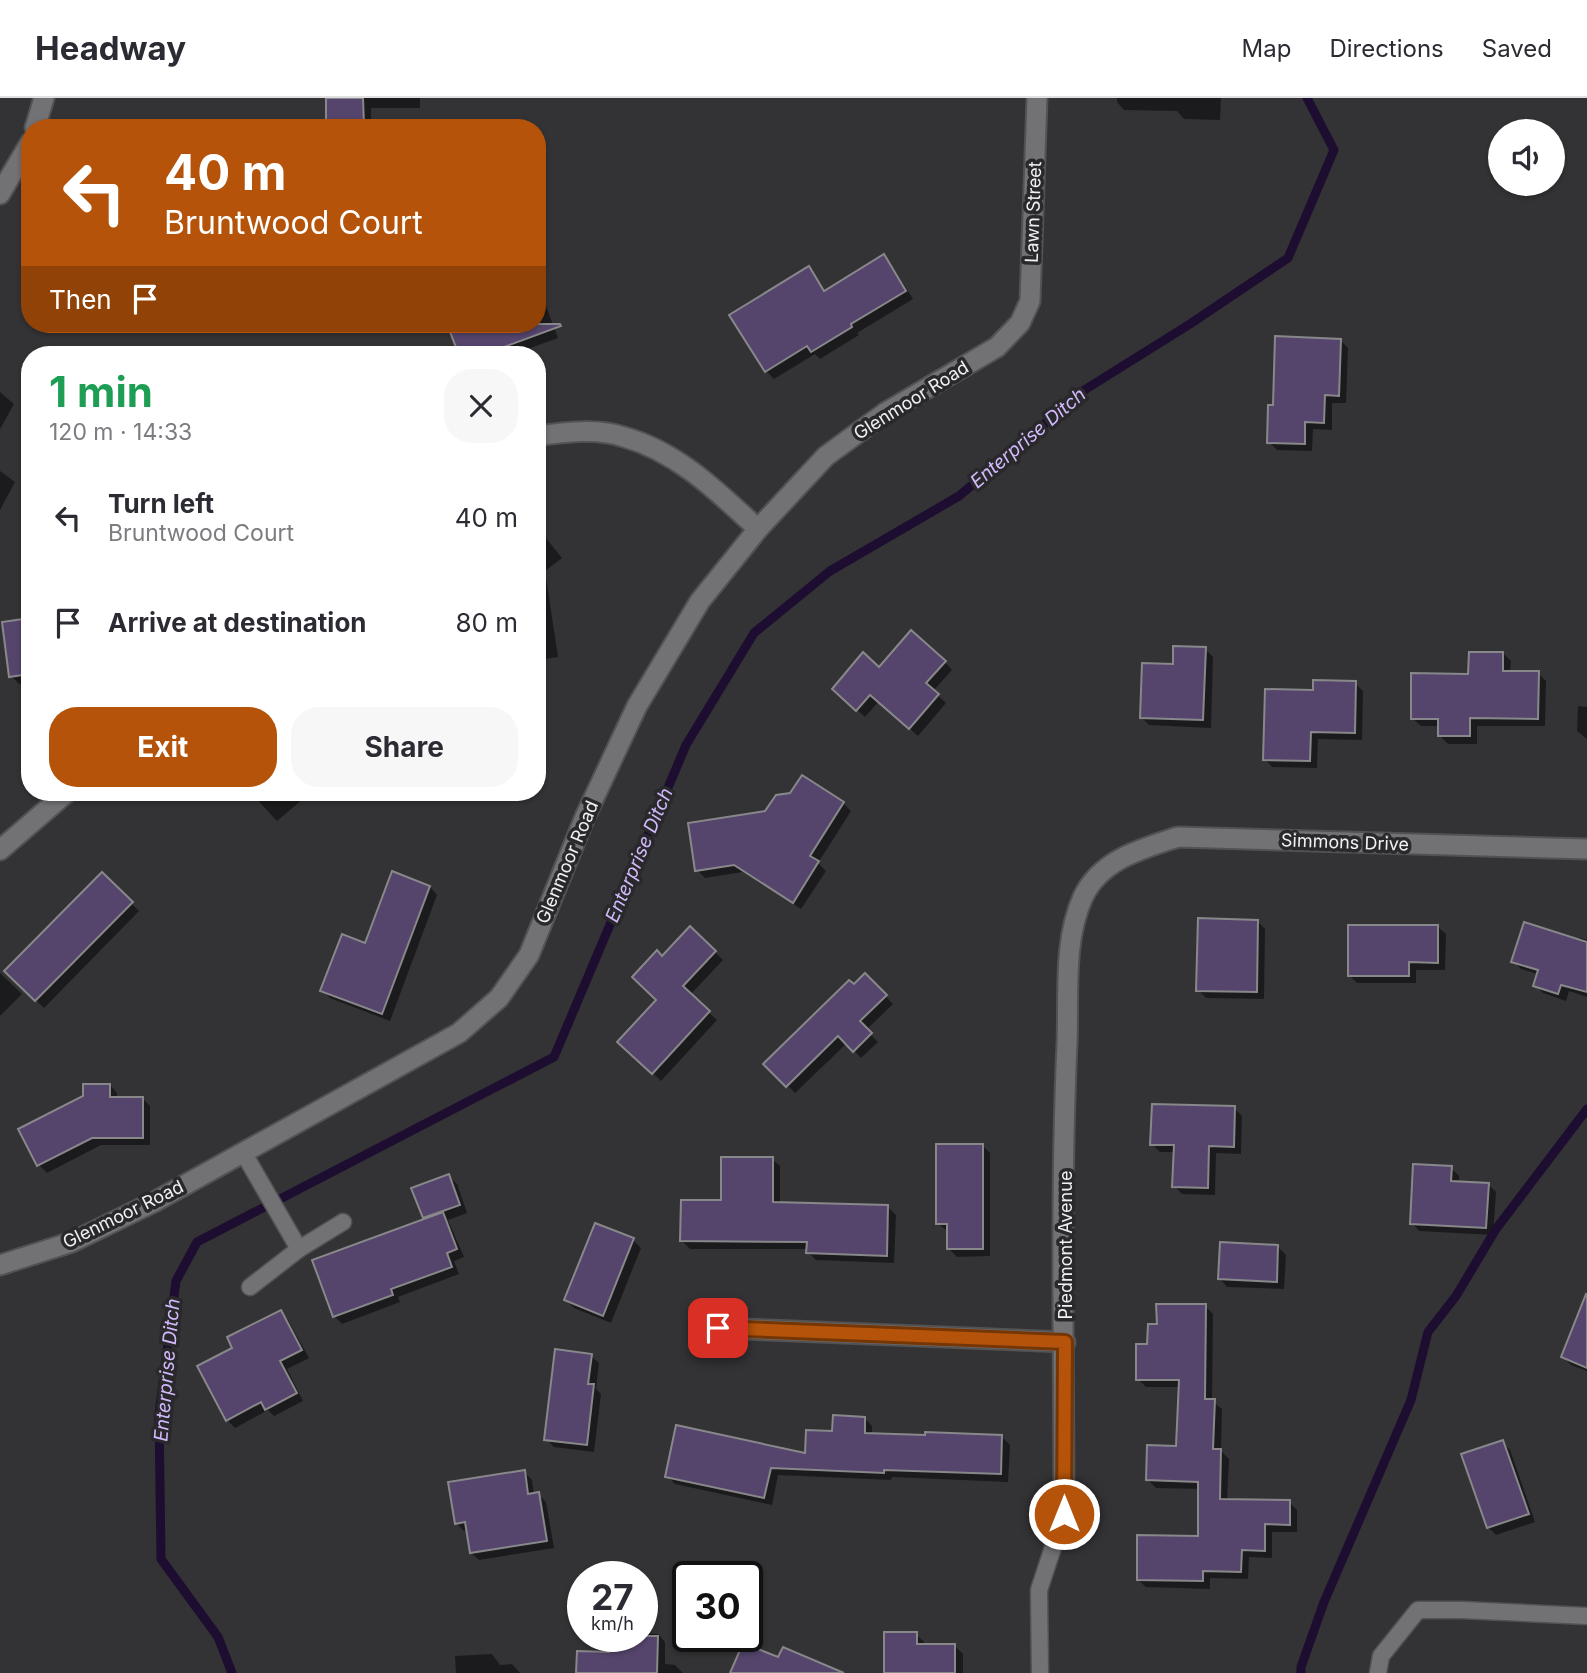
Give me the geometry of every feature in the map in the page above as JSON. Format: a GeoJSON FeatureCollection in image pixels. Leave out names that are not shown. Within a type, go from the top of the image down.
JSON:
{"type":"FeatureCollection","features":[{"type":"Feature","properties":{"kind":"street"},"geometry":{"type":"LineString","coordinates":[[38,119],[44,98]]}},
{"type":"Feature","properties":{"kind":"street","name":"Lawn Street"},"geometry":{"type":"LineString","coordinates":[[1020,323],[1030,301],[1037,98]]}},
{"type":"Feature","properties":{"kind":"street"},"geometry":{"type":"LineString","coordinates":[[0,194],[21,158]]}},
{"type":"Feature","properties":{"kind":"street","name":"Glenmoor Road"},"geometry":{"type":"LineString","coordinates":[[0,1265],[72,1242],[154,1202],[460,1032],[499,998],[529,955],[584,817],[637,706],[700,601],[758,529],[825,456],[885,412],[997,347],[1020,323]]}},
{"type":"Feature","properties":{"kind":"street"},"geometry":{"type":"LineString","coordinates":[[546,435],[571,431],[623,436],[669,456],[711,484],[758,529]]}},
{"type":"Feature","properties":{"kind":"street"},"geometry":{"type":"LineString","coordinates":[[0,850],[57,801]]}},
{"type":"Feature","properties":{"kind":"street","name":"Simmons Drive"},"geometry":{"type":"LineString","coordinates":[[1108,866],[1130,853],[1178,837],[1587,849]]}},
{"type":"Feature","properties":{"kind":"street","name":"Piedmont Avenue"},"geometry":{"type":"LineString","coordinates":[[1064,1514],[1065,1087],[1071,929],[1084,894],[1108,866]]}},
{"type":"Feature","properties":{"kind":"street"},"geometry":{"type":"LineString","coordinates":[[718,1328],[1065,1342]]}},
{"type":"Feature","properties":{"kind":"lane"},"geometry":{"type":"LineString","coordinates":[[243,1152],[299,1249]]}},
{"type":"Feature","properties":{"kind":"lane"},"geometry":{"type":"LineString","coordinates":[[250,1287],[299,1249],[342,1222]]}},
{"type":"Feature","properties":{"kind":"lane","name":"Piedmont Avenue"},"geometry":{"type":"LineString","coordinates":[[1040,1673],[1039,1590],[1064,1514]]}},
{"type":"Feature","properties":{"kind":"lane"},"geometry":{"type":"LineString","coordinates":[[1378,1673],[1381,1656],[1418,1611],[1462,1610],[1587,1616]]}},
{"type":"Feature","properties":{"kind":"building"},"geometry":{"type":"Polygon","coordinates":[[[326,98],[363,98],[364,119],[326,119],[326,98]]]}},
{"type":"Feature","properties":{"kind":"building"},"geometry":{"type":"Polygon","coordinates":[[[884,254],[906,291],[811,352],[807,346],[765,372],[729,315],[809,266],[824,291],[884,254]]]}},
{"type":"Feature","properties":{"kind":"building"},"geometry":{"type":"Polygon","coordinates":[[[546,324],[561,326],[546,332],[546,324]]]}},
{"type":"Feature","properties":{"kind":"building"},"geometry":{"type":"Polygon","coordinates":[[[450,333],[542,333],[507,346],[456,346],[450,333]]]}},
{"type":"Feature","properties":{"kind":"building"},"geometry":{"type":"Polygon","coordinates":[[[1275,336],[1341,339],[1339,396],[1325,395],[1324,423],[1305,422],[1305,444],[1267,443],[1268,405],[1273,405],[1275,336]]]}},
{"type":"Feature","properties":{"kind":"building"},"geometry":{"type":"Polygon","coordinates":[[[21,619],[21,675],[9,677],[2,622],[21,619]]]}},
{"type":"Feature","properties":{"kind":"building"},"geometry":{"type":"Polygon","coordinates":[[[911,630],[946,661],[926,683],[939,694],[909,729],[870,695],[856,711],[832,689],[863,652],[879,667],[911,630]]]}},
{"type":"Feature","properties":{"kind":"building"},"geometry":{"type":"Polygon","coordinates":[[[1173,646],[1206,647],[1203,720],[1140,718],[1142,663],[1173,664],[1173,646]]]}},
{"type":"Feature","properties":{"kind":"building"},"geometry":{"type":"Polygon","coordinates":[[[1469,652],[1503,652],[1503,671],[1539,671],[1538,719],[1470,718],[1470,736],[1438,736],[1438,719],[1411,719],[1411,673],[1468,674],[1469,652]]]}},
{"type":"Feature","properties":{"kind":"building"},"geometry":{"type":"Polygon","coordinates":[[[1313,680],[1356,681],[1355,733],[1311,732],[1310,761],[1263,760],[1265,689],[1313,690],[1313,680]]]}},
{"type":"Feature","properties":{"kind":"building"},"geometry":{"type":"Polygon","coordinates":[[[802,775],[844,802],[810,856],[819,861],[793,903],[734,865],[695,871],[688,823],[765,811],[776,795],[790,793],[802,775]]]}},
{"type":"Feature","properties":{"kind":"building"},"geometry":{"type":"Polygon","coordinates":[[[392,871],[430,886],[382,1014],[320,991],[342,934],[365,943],[392,871]]]}},
{"type":"Feature","properties":{"kind":"building"},"geometry":{"type":"Polygon","coordinates":[[[102,872],[133,902],[35,1001],[4,971],[102,872]]]}},
{"type":"Feature","properties":{"kind":"building"},"geometry":{"type":"Polygon","coordinates":[[[1198,918],[1258,920],[1257,992],[1196,991],[1198,918]]]}},
{"type":"Feature","properties":{"kind":"building"},"geometry":{"type":"Polygon","coordinates":[[[1524,922],[1587,942],[1587,992],[1561,985],[1558,994],[1533,986],[1538,970],[1511,962],[1524,922]]]}},
{"type":"Feature","properties":{"kind":"building"},"geometry":{"type":"Polygon","coordinates":[[[1348,925],[1438,925],[1438,963],[1409,962],[1409,976],[1348,976],[1348,925]]]}},
{"type":"Feature","properties":{"kind":"building"},"geometry":{"type":"Polygon","coordinates":[[[690,926],[716,951],[683,986],[710,1011],[652,1074],[617,1042],[656,1000],[632,977],[657,950],[662,956],[690,926]]]}},
{"type":"Feature","properties":{"kind":"building"},"geometry":{"type":"Polygon","coordinates":[[[865,973],[887,995],[860,1021],[872,1033],[853,1052],[838,1036],[786,1087],[763,1064],[849,980],[854,984],[865,973]]]}},
{"type":"Feature","properties":{"kind":"building"},"geometry":{"type":"Polygon","coordinates":[[[83,1084],[110,1084],[110,1097],[143,1097],[143,1138],[92,1138],[37,1166],[18,1129],[83,1096],[83,1084]]]}},
{"type":"Feature","properties":{"kind":"building"},"geometry":{"type":"Polygon","coordinates":[[[1152,1104],[1235,1106],[1234,1147],[1209,1146],[1208,1188],[1172,1187],[1174,1145],[1150,1145],[1152,1104]]]}},
{"type":"Feature","properties":{"kind":"building"},"geometry":{"type":"Polygon","coordinates":[[[936,1144],[983,1144],[983,1249],[947,1249],[947,1224],[936,1224],[936,1144]]]}},
{"type":"Feature","properties":{"kind":"building"},"geometry":{"type":"Polygon","coordinates":[[[721,1157],[773,1157],[773,1202],[888,1205],[887,1256],[806,1253],[807,1242],[680,1241],[681,1200],[721,1200],[721,1157]]]}},
{"type":"Feature","properties":{"kind":"building"},"geometry":{"type":"Polygon","coordinates":[[[1413,1164],[1452,1166],[1451,1181],[1489,1183],[1486,1228],[1410,1224],[1413,1164]]]}},
{"type":"Feature","properties":{"kind":"building"},"geometry":{"type":"Polygon","coordinates":[[[449,1174],[460,1205],[423,1218],[411,1188],[449,1174]]]}},
{"type":"Feature","properties":{"kind":"building"},"geometry":{"type":"Polygon","coordinates":[[[443,1212],[457,1249],[447,1253],[452,1267],[391,1289],[393,1295],[333,1317],[312,1260],[443,1212]]]}},
{"type":"Feature","properties":{"kind":"building"},"geometry":{"type":"Polygon","coordinates":[[[595,1223],[634,1238],[603,1316],[564,1300],[595,1223]]]}},
{"type":"Feature","properties":{"kind":"building"},"geometry":{"type":"Polygon","coordinates":[[[1220,1242],[1278,1245],[1277,1282],[1218,1279],[1220,1242]]]}},
{"type":"Feature","properties":{"kind":"building"},"geometry":{"type":"Polygon","coordinates":[[[1587,1295],[1587,1368],[1561,1357],[1587,1295]]]}},
{"type":"Feature","properties":{"kind":"building"},"geometry":{"type":"Polygon","coordinates":[[[1156,1304],[1206,1304],[1205,1399],[1215,1399],[1213,1449],[1221,1449],[1220,1499],[1290,1500],[1290,1525],[1265,1524],[1265,1551],[1242,1550],[1241,1572],[1203,1571],[1203,1581],[1137,1580],[1137,1535],[1198,1536],[1198,1482],[1146,1480],[1147,1445],[1176,1446],[1179,1380],[1136,1380],[1136,1344],[1147,1344],[1148,1324],[1157,1324],[1156,1304]]]}},
{"type":"Feature","properties":{"kind":"building"},"geometry":{"type":"Polygon","coordinates":[[[281,1310],[302,1350],[280,1361],[297,1393],[265,1410],[261,1402],[226,1421],[197,1366],[232,1348],[227,1337],[281,1310]]]}},
{"type":"Feature","properties":{"kind":"building"},"geometry":{"type":"Polygon","coordinates":[[[555,1349],[592,1354],[588,1384],[594,1384],[587,1445],[544,1440],[555,1349]]]}},
{"type":"Feature","properties":{"kind":"building"},"geometry":{"type":"Polygon","coordinates":[[[833,1415],[865,1417],[865,1433],[1002,1435],[1001,1474],[771,1468],[764,1498],[665,1477],[676,1425],[805,1453],[806,1430],[832,1431],[833,1415]]]}},
{"type":"Feature","properties":{"kind":"building"},"geometry":{"type":"Polygon","coordinates":[[[1503,1440],[1529,1514],[1487,1528],[1461,1454],[1503,1440]]]}},
{"type":"Feature","properties":{"kind":"building"},"geometry":{"type":"Polygon","coordinates":[[[525,1470],[528,1494],[539,1492],[547,1541],[470,1553],[465,1522],[455,1524],[448,1482],[525,1470]]]}},
{"type":"Feature","properties":{"kind":"building"},"geometry":{"type":"Polygon","coordinates":[[[884,1632],[917,1632],[917,1644],[955,1644],[955,1673],[884,1673],[884,1632]]]}},
{"type":"Feature","properties":{"kind":"building"},"geometry":{"type":"Polygon","coordinates":[[[783,1647],[844,1673],[730,1673],[739,1652],[763,1651],[778,1657],[783,1647]]]}},
{"type":"Feature","properties":{"kind":"building"},"geometry":{"type":"Polygon","coordinates":[[[577,1652],[658,1652],[657,1673],[576,1673],[577,1652]]]}},
{"type":"Feature","properties":{"kind":"waterway","name":"Enterprise Ditch"},"geometry":{"type":"LineString","coordinates":[[232,1673],[218,1637],[161,1559],[159,1414],[176,1281],[197,1242],[554,1057],[686,745],[754,633],[830,571],[959,496],[1086,389],[1288,258],[1334,150],[1307,98]]}},
{"type":"Feature","properties":{"kind":"waterway"},"geometry":{"type":"LineString","coordinates":[[1301,1673],[1324,1602],[1411,1400],[1428,1332],[1456,1296],[1496,1229],[1587,1109]]}},
{"type":"Feature","properties":{"kind":"route"},"geometry":{"type":"LineString","coordinates":[[718,1328],[1065,1342],[1064,1514]]}}]}
